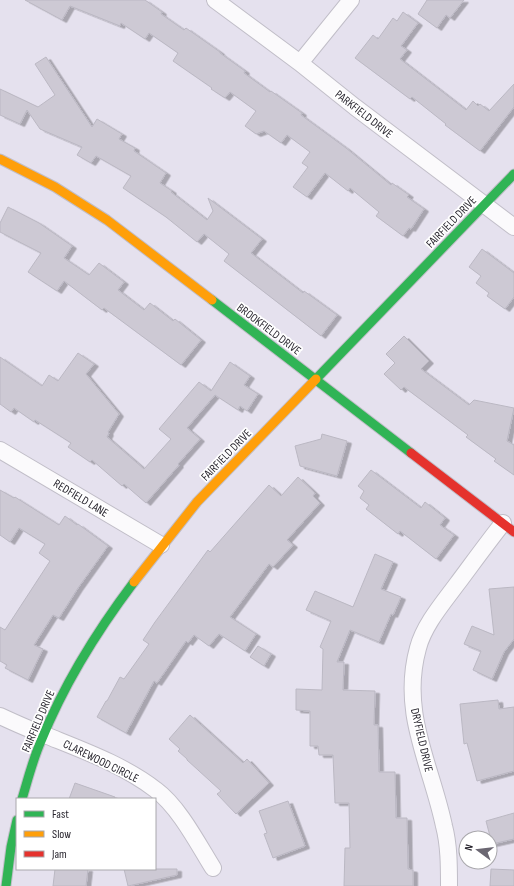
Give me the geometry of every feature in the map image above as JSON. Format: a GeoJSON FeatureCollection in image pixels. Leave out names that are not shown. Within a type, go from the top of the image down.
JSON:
{"type":"FeatureCollection","features":[{"type":"Feature","properties":{"kind":"street","name":"PARKFIELD DRIVE"},"geometry":{"type":"LineString","coordinates":[[215,0],[300,63],[355,108],[514,227]]}},
{"type":"Feature","properties":{"kind":"street"},"geometry":{"type":"LineString","coordinates":[[300,63],[351,0]]}},
{"type":"Feature","properties":{"kind":"street","name":"BROOKFIELD DRIVE"},"geometry":{"type":"LineString","coordinates":[[0,159],[28,172],[70,195],[107,220],[508,528]]}},
{"type":"Feature","properties":{"kind":"street","name":"FAIRFIELD DRIVE"},"geometry":{"type":"LineString","coordinates":[[22,798],[43,735],[58,701],[81,658],[130,586],[161,545],[197,502],[514,174]]}},
{"type":"Feature","properties":{"kind":"street","name":"REDFIELD LANE"},"geometry":{"type":"LineString","coordinates":[[0,450],[161,545]]}},
{"type":"Feature","properties":{"kind":"street","name":"DRYFIELD DRIVE"},"geometry":{"type":"LineString","coordinates":[[449,886],[449,862],[444,826],[417,732],[413,708],[413,679],[418,648],[433,616],[508,528]]}},
{"type":"Feature","properties":{"kind":"street","name":"CLAREWOOD CIRCLE"},"geometry":{"type":"LineString","coordinates":[[0,716],[43,735],[80,748],[124,770],[157,790],[179,814],[213,868]]}},
{"type":"Feature","properties":{"kind":"street"},"geometry":{"type":"LineString","coordinates":[[6,886],[11,847],[16,824]]}},
{"type":"Feature","properties":{"kind":"building"},"geometry":{"type":"Polygon","coordinates":[[[25,0],[145,0],[162,12],[161,14],[184,30],[186,28],[245,71],[244,73],[302,113],[301,115],[346,148],[391,185],[392,183],[409,195],[407,197],[424,209],[411,229],[409,228],[403,236],[376,216],[379,212],[350,188],[348,191],[325,173],[307,197],[293,187],[308,167],[302,163],[310,152],[287,135],[281,143],[264,131],[256,134],[245,126],[256,111],[230,92],[225,98],[173,61],[178,53],[149,33],[145,39],[121,23],[120,26],[70,6],[62,20],[25,0]]]}},
{"type":"Feature","properties":{"kind":"building"},"geometry":{"type":"Polygon","coordinates":[[[427,0],[464,0],[450,18],[446,15],[437,28],[418,14],[427,0]]]}},
{"type":"Feature","properties":{"kind":"building"},"geometry":{"type":"Polygon","coordinates":[[[403,12],[418,23],[401,46],[407,50],[400,59],[466,110],[473,101],[478,106],[480,104],[489,111],[514,84],[514,107],[480,151],[445,125],[446,124],[412,97],[410,99],[355,58],[373,35],[378,39],[393,18],[397,21],[403,12]]]}},
{"type":"Feature","properties":{"kind":"building"},"geometry":{"type":"Polygon","coordinates":[[[46,57],[92,127],[97,119],[122,134],[119,139],[135,148],[134,151],[166,173],[160,183],[207,220],[213,211],[208,198],[262,239],[251,253],[303,293],[304,291],[337,315],[321,336],[224,261],[229,254],[204,234],[197,242],[166,217],[123,188],[131,176],[96,156],[91,163],[77,155],[82,147],[40,129],[27,110],[20,124],[0,115],[0,89],[38,107],[55,95],[35,64],[46,57]]]}},
{"type":"Feature","properties":{"kind":"building"},"geometry":{"type":"Polygon","coordinates":[[[8,207],[39,223],[72,246],[64,258],[89,275],[99,263],[124,282],[118,290],[144,310],[150,303],[173,321],[175,319],[201,340],[181,365],[104,308],[102,310],[64,281],[57,291],[28,272],[41,253],[0,232],[0,223],[8,207]]]}},
{"type":"Feature","properties":{"kind":"building"},"geometry":{"type":"Polygon","coordinates":[[[482,249],[514,273],[514,297],[505,309],[487,296],[489,293],[476,283],[481,276],[469,267],[482,249]]]}},
{"type":"Feature","properties":{"kind":"building"},"geometry":{"type":"Polygon","coordinates":[[[404,336],[429,361],[421,369],[469,405],[474,400],[514,408],[507,441],[514,445],[514,475],[494,461],[496,459],[466,437],[468,435],[404,387],[401,390],[384,374],[395,363],[386,354],[404,336]]]}},
{"type":"Feature","properties":{"kind":"building"},"geometry":{"type":"Polygon","coordinates":[[[78,353],[94,364],[86,374],[119,414],[108,432],[107,437],[144,469],[171,439],[159,429],[199,382],[211,391],[230,362],[250,376],[244,385],[258,394],[247,411],[240,406],[238,410],[215,395],[187,428],[200,439],[146,503],[124,484],[122,486],[92,460],[90,462],[68,447],[71,443],[35,420],[34,422],[14,408],[11,412],[0,404],[0,357],[42,386],[49,375],[58,381],[78,353]]]}},
{"type":"Feature","properties":{"kind":"building"},"geometry":{"type":"Polygon","coordinates":[[[322,434],[347,441],[337,476],[300,466],[295,446],[321,439],[322,434]]]}},
{"type":"Feature","properties":{"kind":"building"},"geometry":{"type":"Polygon","coordinates":[[[371,470],[421,508],[425,502],[445,518],[440,525],[454,535],[436,559],[400,531],[398,534],[366,509],[369,505],[360,498],[364,491],[358,486],[371,470]]]}},
{"type":"Feature","properties":{"kind":"building"},"geometry":{"type":"Polygon","coordinates":[[[298,477],[315,493],[313,496],[320,503],[287,540],[293,545],[273,567],[269,564],[230,617],[256,634],[245,651],[219,634],[209,646],[194,635],[188,643],[186,641],[157,683],[154,681],[126,733],[97,717],[120,677],[124,679],[149,644],[143,640],[208,550],[210,552],[269,485],[281,496],[298,477]]]}},
{"type":"Feature","properties":{"kind":"building"},"geometry":{"type":"Polygon","coordinates":[[[0,490],[14,498],[15,497],[59,525],[65,516],[108,546],[59,618],[53,615],[34,645],[43,649],[28,680],[5,668],[7,665],[0,661],[0,627],[5,630],[50,561],[39,553],[45,544],[19,528],[10,542],[0,535],[0,490]]]}},
{"type":"Feature","properties":{"kind":"building"},"geometry":{"type":"Polygon","coordinates":[[[375,554],[393,562],[381,589],[401,597],[393,615],[391,614],[379,642],[350,630],[337,662],[344,662],[343,690],[375,691],[374,725],[378,725],[379,772],[395,772],[396,818],[407,818],[408,869],[413,870],[413,886],[344,886],[345,848],[350,848],[349,803],[335,803],[333,755],[319,755],[318,746],[310,746],[310,711],[296,710],[296,689],[322,690],[323,649],[320,647],[331,621],[306,610],[315,591],[353,607],[375,554]]]}},
{"type":"Feature","properties":{"kind":"building"},"geometry":{"type":"Polygon","coordinates":[[[514,587],[514,639],[504,652],[492,679],[473,670],[481,651],[464,644],[472,626],[494,635],[489,589],[514,587]]]}},
{"type":"Feature","properties":{"kind":"building"},"geometry":{"type":"Polygon","coordinates":[[[258,646],[271,654],[264,666],[250,657],[258,646]]]}},
{"type":"Feature","properties":{"kind":"building"},"geometry":{"type":"Polygon","coordinates":[[[498,700],[499,709],[514,707],[514,771],[477,781],[467,743],[464,744],[460,704],[498,700]]]}},
{"type":"Feature","properties":{"kind":"building"},"geometry":{"type":"Polygon","coordinates":[[[190,715],[243,763],[247,759],[269,783],[236,814],[217,794],[221,791],[178,751],[180,749],[169,739],[190,715]]]}},
{"type":"Feature","properties":{"kind":"building"},"geometry":{"type":"Polygon","coordinates":[[[75,783],[115,797],[115,798],[69,798],[75,783]]]}},
{"type":"Feature","properties":{"kind":"building"},"geometry":{"type":"Polygon","coordinates":[[[288,801],[305,846],[273,858],[264,834],[267,833],[259,811],[288,801]]]}},
{"type":"Feature","properties":{"kind":"building"},"geometry":{"type":"Polygon","coordinates":[[[514,813],[514,839],[498,843],[498,830],[488,830],[486,821],[514,813]]]}},
{"type":"Feature","properties":{"kind":"building"},"geometry":{"type":"Polygon","coordinates":[[[177,869],[177,875],[128,886],[124,870],[177,869]]]}},
{"type":"Feature","properties":{"kind":"building"},"geometry":{"type":"Polygon","coordinates":[[[55,870],[88,870],[86,886],[53,886],[55,870]]]}},
{"type":"Feature","properties":{"kind":"building"},"geometry":{"type":"Polygon","coordinates":[[[491,870],[514,870],[514,886],[490,886],[491,870]]]}},
{"type":"Feature","properties":{"kind":"traffic: fast"},"geometry":{"type":"LineString","coordinates":[[316,379],[514,174]]}},
{"type":"Feature","properties":{"kind":"traffic: fast"},"geometry":{"type":"LineString","coordinates":[[212,300],[411,453]]}},
{"type":"Feature","properties":{"kind":"traffic: fast"},"geometry":{"type":"LineString","coordinates":[[22,798],[38,748],[60,699],[94,639],[134,582]]}},
{"type":"Feature","properties":{"kind":"traffic: fast"},"geometry":{"type":"LineString","coordinates":[[6,886],[11,847],[16,824]]}},
{"type":"Feature","properties":{"kind":"traffic: slow"},"geometry":{"type":"LineString","coordinates":[[0,159],[55,187],[107,220],[212,300]]}},
{"type":"Feature","properties":{"kind":"traffic: slow"},"geometry":{"type":"LineString","coordinates":[[134,582],[197,502],[316,379]]}},
{"type":"Feature","properties":{"kind":"traffic: jam"},"geometry":{"type":"LineString","coordinates":[[411,453],[514,532]]}}]}
